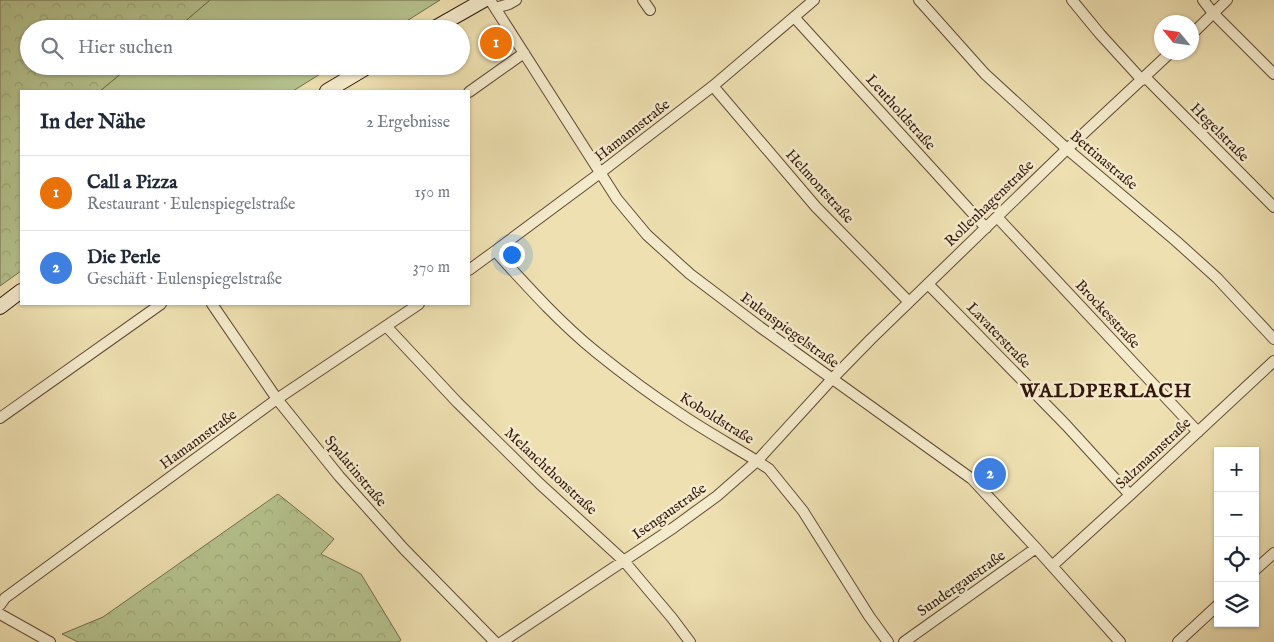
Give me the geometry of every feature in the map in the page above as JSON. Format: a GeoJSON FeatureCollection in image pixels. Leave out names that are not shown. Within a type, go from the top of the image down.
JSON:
{"type":"FeatureCollection","features":[{"type":"Feature","properties":{"kind":"main road"},"geometry":{"type":"LineString","coordinates":[[449,20],[484,0]]}},
{"type":"Feature","properties":{"kind":"main road"},"geometry":{"type":"LineString","coordinates":[[329,90],[354,75]]}},
{"type":"Feature","properties":{"kind":"main road"},"geometry":{"type":"LineString","coordinates":[[0,307],[20,292]]}},
{"type":"Feature","properties":{"kind":"street"},"geometry":{"type":"LineString","coordinates":[[492,4],[509,4],[516,0]]}},
{"type":"Feature","properties":{"kind":"street"},"geometry":{"type":"LineString","coordinates":[[643,0],[650,10]]}},
{"type":"Feature","properties":{"kind":"street","name":"Bettinastraße"},"geometry":{"type":"LineString","coordinates":[[919,0],[985,74],[1067,149],[1217,278],[1274,339]]}},
{"type":"Feature","properties":{"kind":"street","name":"Hegelstraße"},"geometry":{"type":"LineString","coordinates":[[1072,0],[1100,34],[1274,207]]}},
{"type":"Feature","properties":{"kind":"street"},"geometry":{"type":"LineString","coordinates":[[1203,0],[1213,13],[1274,74]]}},
{"type":"Feature","properties":{"kind":"street"},"geometry":{"type":"LineString","coordinates":[[1199,27],[1227,0]]}},
{"type":"Feature","properties":{"kind":"street","name":"Hamannstraße"},"geometry":{"type":"LineString","coordinates":[[470,269],[713,86],[794,17],[808,2]]}},
{"type":"Feature","properties":{"kind":"street","name":"Eulenspiegelstraße"},"geometry":{"type":"LineString","coordinates":[[492,4],[617,199],[647,235],[690,274],[760,327],[972,479],[1120,642]]}},
{"type":"Feature","properties":{"kind":"street","name":"Leutholdstraße"},"geometry":{"type":"LineString","coordinates":[[794,17],[986,228]]}},
{"type":"Feature","properties":{"kind":"street"},"geometry":{"type":"LineString","coordinates":[[470,91],[524,54]]}},
{"type":"Feature","properties":{"kind":"street","name":"Rollenhagenstraße"},"geometry":{"type":"LineString","coordinates":[[832,380],[909,302],[1067,149],[1163,60]]}},
{"type":"Feature","properties":{"kind":"street","name":"Helmontstraße"},"geometry":{"type":"LineString","coordinates":[[713,86],[816,206],[909,302]]}},
{"type":"Feature","properties":{"kind":"street","name":"Brockesstraße"},"geometry":{"type":"LineString","coordinates":[[997,217],[1198,432]]}},
{"type":"Feature","properties":{"kind":"street","name":"Koboldstraße"},"geometry":{"type":"LineString","coordinates":[[495,252],[535,295],[594,351],[680,414],[769,469],[803,511],[868,616],[888,642]]}},
{"type":"Feature","properties":{"kind":"street","name":"Lavaterstraße"},"geometry":{"type":"LineString","coordinates":[[928,284],[1059,418],[1130,495]]}},
{"type":"Feature","properties":{"kind":"street"},"geometry":{"type":"LineString","coordinates":[[0,418],[160,305]]}},
{"type":"Feature","properties":{"kind":"street","name":"Spalatinstraße"},"geometry":{"type":"LineString","coordinates":[[213,305],[277,399],[339,476],[404,550],[494,642]]}},
{"type":"Feature","properties":{"kind":"street","name":"Hamannstraße"},"geometry":{"type":"LineString","coordinates":[[0,604],[5,598],[277,399],[418,305]]}},
{"type":"Feature","properties":{"kind":"street","name":"Melanchthonstraße"},"geometry":{"type":"LineString","coordinates":[[386,326],[498,443],[624,561],[690,642]]}},
{"type":"Feature","properties":{"kind":"street","name":"Salzmannstraße"},"geometry":{"type":"LineString","coordinates":[[1052,566],[1274,361]]}},
{"type":"Feature","properties":{"kind":"street","name":"Isengaustraße"},"geometry":{"type":"LineString","coordinates":[[502,642],[673,528],[717,496],[757,461],[832,380]]}},
{"type":"Feature","properties":{"kind":"street","name":"Sundergaustraße"},"geometry":{"type":"LineString","coordinates":[[904,642],[1036,548]]}},
{"type":"Feature","properties":{"kind":"street"},"geometry":{"type":"LineString","coordinates":[[1259,566],[1274,553]]}},
{"type":"Feature","properties":{"kind":"street"},"geometry":{"type":"LineString","coordinates":[[1178,642],[1214,609]]}},
{"type":"Feature","properties":{"kind":"street"},"geometry":{"type":"LineString","coordinates":[[0,614],[50,642]]}},
{"type":"Feature","properties":{"kind":"green space"},"geometry":{"type":"Polygon","coordinates":[[[0,0],[210,0],[187,20],[20,20],[20,75],[119,75],[101,90],[20,90],[20,272],[0,286],[0,0]]]}},
{"type":"Feature","properties":{"kind":"green space"},"geometry":{"type":"Polygon","coordinates":[[[210,0],[440,0],[408,20],[187,20],[210,0]]]}},
{"type":"Feature","properties":{"kind":"green space"},"geometry":{"type":"Polygon","coordinates":[[[119,75],[319,75],[295,90],[101,90],[119,75]]]}},
{"type":"Feature","properties":{"kind":"green space"},"geometry":{"type":"Polygon","coordinates":[[[278,494],[334,539],[321,554],[361,574],[401,640],[398,642],[78,642],[62,634],[103,617],[278,494]]]}},
{"type":"Feature","properties":{"kind":"place","name":"Call a Pizza"},"geometry":{"type":"Point","coordinates":[496,43]}},
{"type":"Feature","properties":{"kind":"place","name":"Die Perle"},"geometry":{"type":"Point","coordinates":[990,474]}},
{"type":"Feature","properties":{"kind":"district","name":"WALDPERLACH"},"geometry":{"type":"Point","coordinates":[1106,390]}}]}
